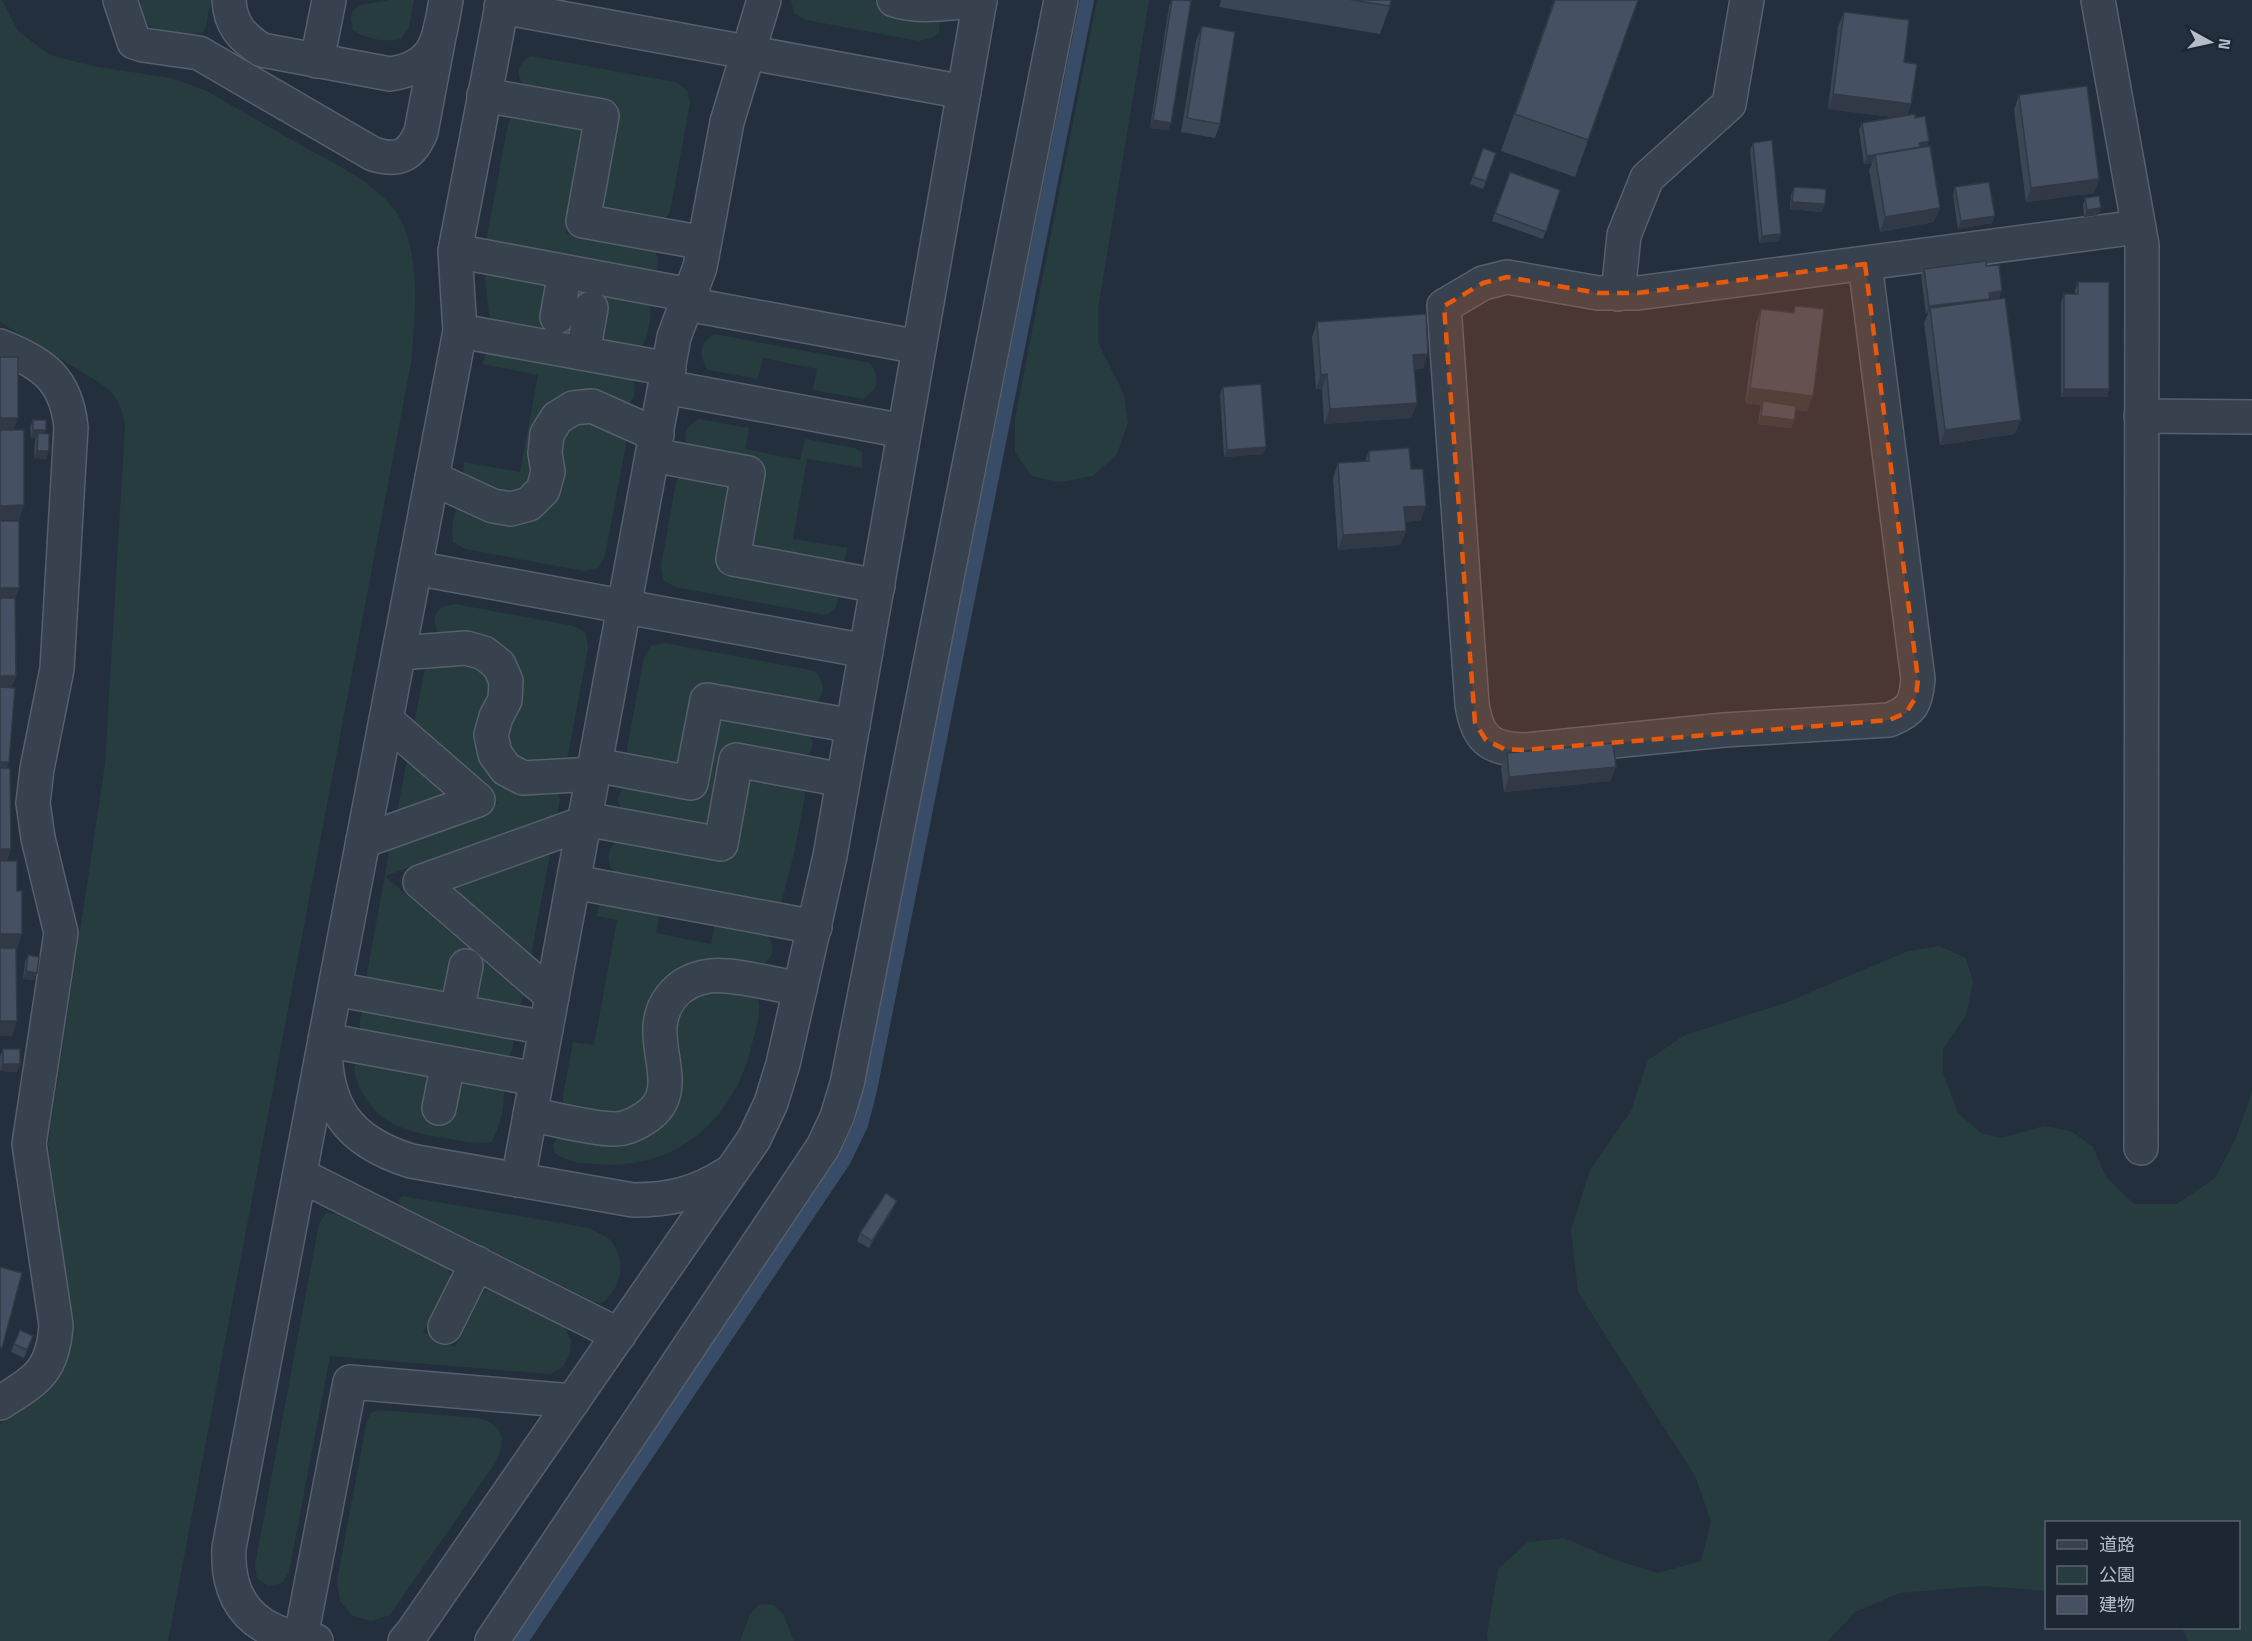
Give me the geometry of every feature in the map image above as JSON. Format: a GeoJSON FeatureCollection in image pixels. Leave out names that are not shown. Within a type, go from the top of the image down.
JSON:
{"type":"FeatureCollection","features":[{"type":"Feature","properties":{"kind":"street"},"geometry":{"type":"LineString","coordinates":[[120,0],[134,42],[199,53],[373,154],[388,159],[402,156],[415,146],[421,132],[444,13]]}},
{"type":"Feature","properties":{"kind":"street"},"geometry":{"type":"LineString","coordinates":[[229,0],[231,17],[237,31],[262,50],[390,74],[405,72],[419,65],[430,55],[439,41],[444,13]]}},
{"type":"Feature","properties":{"kind":"street"},"geometry":{"type":"LineString","coordinates":[[518,1180],[674,337],[700,267],[727,122],[764,0]]}},
{"type":"Feature","properties":{"kind":"street"},"geometry":{"type":"LineString","coordinates":[[405,1641],[754,1139],[771,1103],[783,1064],[830,856],[980,0],[904,3],[894,0]]}},
{"type":"Feature","properties":{"kind":"street"},"geometry":{"type":"LineString","coordinates":[[492,1641],[823,1147],[837,1117],[847,1084],[1061,0]]}},
{"type":"Feature","properties":{"kind":"street"},"geometry":{"type":"LineString","coordinates":[[1617,294],[1624,235],[1647,178],[1729,104],[1747,0]]}},
{"type":"Feature","properties":{"kind":"street"},"geometry":{"type":"LineString","coordinates":[[2097,0],[2142,245],[2140,1148]]}},
{"type":"Feature","properties":{"kind":"street"},"geometry":{"type":"LineString","coordinates":[[317,61],[335,1]]}},
{"type":"Feature","properties":{"kind":"street"},"geometry":{"type":"LineString","coordinates":[[573,1401],[350,1382],[309,1639],[276,1632],[258,1621],[243,1607],[233,1589],[228,1569],[229,1548],[460,331],[455,251],[502,4],[615,14],[748,52],[964,92]]}},
{"type":"Feature","properties":{"kind":"street"},"geometry":{"type":"LineString","coordinates":[[231,72],[249,42]]}},
{"type":"Feature","properties":{"kind":"street"},"geometry":{"type":"LineString","coordinates":[[484,95],[602,116],[583,221],[704,243]]}},
{"type":"Feature","properties":{"kind":"street"},"geometry":{"type":"LineString","coordinates":[[1865,264],[1918,679],[1916,697],[1906,713],[1889,720],[1724,730],[1524,750],[1504,749],[1486,740],[1475,723],[1472,704],[1444,306],[1484,283],[1507,278],[1598,293],[1638,293],[2138,227]]}},
{"type":"Feature","properties":{"kind":"street"},"geometry":{"type":"LineString","coordinates":[[455,251],[919,347]]}},
{"type":"Feature","properties":{"kind":"street"},"geometry":{"type":"LineString","coordinates":[[557,318],[565,272]]}},
{"type":"Feature","properties":{"kind":"street"},"geometry":{"type":"LineString","coordinates":[[583,353],[591,308]]}},
{"type":"Feature","properties":{"kind":"street"},"geometry":{"type":"LineString","coordinates":[[460,331],[583,353],[667,378],[904,431]]}},
{"type":"Feature","properties":{"kind":"street"},"geometry":{"type":"LineString","coordinates":[[0,346],[49,373],[62,389],[69,407],[71,427],[57,669],[37,769],[33,803],[38,838],[61,933],[28,1144],[56,1325],[54,1346],[47,1364],[35,1380],[0,1403]]}},
{"type":"Feature","properties":{"kind":"street"},"geometry":{"type":"LineString","coordinates":[[432,478],[493,507],[511,509],[529,504],[543,490],[548,472],[545,453],[547,434],[557,418],[573,408],[592,406],[655,445],[748,473],[733,559],[878,586]]}},
{"type":"Feature","properties":{"kind":"street"},"geometry":{"type":"LineString","coordinates":[[2141,416],[2252,417]]}},
{"type":"Feature","properties":{"kind":"street"},"geometry":{"type":"LineString","coordinates":[[415,568],[866,651]]}},
{"type":"Feature","properties":{"kind":"street"},"geometry":{"type":"LineString","coordinates":[[399,653],[466,648],[484,653],[499,665],[506,681],[505,700],[496,717],[491,735],[495,754],[506,769],[523,778],[594,769],[691,783],[707,700],[853,726]]}},
{"type":"Feature","properties":{"kind":"street"},"geometry":{"type":"LineString","coordinates":[[363,842],[478,800],[386,720]]}},
{"type":"Feature","properties":{"kind":"street"},"geometry":{"type":"LineString","coordinates":[[552,996],[420,882],[585,821],[721,844],[736,760],[843,780]]}},
{"type":"Feature","properties":{"kind":"street"},"geometry":{"type":"LineString","coordinates":[[574,882],[814,927]]}},
{"type":"Feature","properties":{"kind":"street"},"geometry":{"type":"LineString","coordinates":[[457,1011],[466,966]]}},
{"type":"Feature","properties":{"kind":"street"},"geometry":{"type":"LineString","coordinates":[[530,1114],[616,1129],[634,1125],[649,1115],[660,1101],[666,1084],[658,1023],[665,1004],[677,990],[693,979],[712,975],[800,989]]}},
{"type":"Feature","properties":{"kind":"street"},"geometry":{"type":"LineString","coordinates":[[335,989],[546,1028]]}},
{"type":"Feature","properties":{"kind":"street"},"geometry":{"type":"LineString","coordinates":[[325,1040],[537,1079]]}},
{"type":"Feature","properties":{"kind":"street"},"geometry":{"type":"LineString","coordinates":[[325,1040],[325,1067],[330,1094],[344,1118],[362,1138],[385,1153],[411,1161],[633,1200],[658,1200],[684,1195],[709,1185],[731,1172]]}},
{"type":"Feature","properties":{"kind":"street"},"geometry":{"type":"LineString","coordinates":[[439,1108],[448,1063]]}},
{"type":"Feature","properties":{"kind":"street"},"geometry":{"type":"LineString","coordinates":[[300,1175],[618,1335]]}},
{"type":"Feature","properties":{"kind":"street"},"geometry":{"type":"LineString","coordinates":[[445,1327],[477,1263]]}},
{"type":"Feature","properties":{"kind":"highlighted area"},"geometry":{"type":"Polygon","coordinates":[[[1865,264],[1918,679],[1916,697],[1906,713],[1889,720],[1524,750],[1504,749],[1486,740],[1475,723],[1444,306],[1483,283],[1507,277],[1598,293],[1638,293],[1865,264]]]}},
{"type":"Feature","properties":{"kind":"green space"},"geometry":{"type":"Polygon","coordinates":[[[0,0],[18,31],[50,55],[93,66],[170,78],[205,90],[356,176],[383,197],[402,222],[412,256],[414,273],[415,310],[411,363],[168,1641],[0,1641],[0,1424],[31,1405],[53,1386],[61,1376],[71,1346],[73,1325],[48,1144],[105,764],[125,426],[118,402],[100,383],[0,322],[0,0]]]}},
{"type":"Feature","properties":{"kind":"green space"},"geometry":{"type":"Polygon","coordinates":[[[141,0],[211,0],[206,26],[202,33],[182,34],[148,25],[140,6],[141,0]]]}},
{"type":"Feature","properties":{"kind":"green space"},"geometry":{"type":"Polygon","coordinates":[[[390,0],[414,0],[409,27],[401,39],[376,39],[353,30],[351,18],[353,10],[360,5],[390,0]]]}},
{"type":"Feature","properties":{"kind":"green space"},"geometry":{"type":"Polygon","coordinates":[[[791,0],[873,0],[893,12],[934,15],[940,22],[939,32],[932,38],[919,41],[806,20],[794,13],[791,0]]]}},
{"type":"Feature","properties":{"kind":"green space"},"geometry":{"type":"Polygon","coordinates":[[[1097,0],[1149,0],[1098,309],[1098,343],[1124,394],[1128,423],[1117,454],[1093,476],[1060,482],[1031,476],[1015,452],[1015,418],[1097,0]]]}},
{"type":"Feature","properties":{"kind":"green space"},"geometry":{"type":"Polygon","coordinates":[[[531,56],[675,82],[687,90],[690,103],[670,212],[665,219],[633,218],[602,207],[601,199],[618,105],[525,87],[519,70],[526,59],[531,56]]]}},
{"type":"Feature","properties":{"kind":"green space"},"geometry":{"type":"Polygon","coordinates":[[[512,116],[575,126],[583,130],[566,233],[652,248],[658,259],[655,272],[487,244],[508,124],[512,116]]]}},
{"type":"Feature","properties":{"kind":"green space"},"geometry":{"type":"Polygon","coordinates":[[[487,271],[650,301],[650,320],[643,345],[640,351],[490,323],[485,279],[487,271]]]}},
{"type":"Feature","properties":{"kind":"green space"},"geometry":{"type":"Polygon","coordinates":[[[714,334],[870,363],[875,373],[875,387],[863,399],[813,390],[817,369],[763,358],[758,379],[708,370],[702,350],[705,342],[714,334]]]}},
{"type":"Feature","properties":{"kind":"green space"},"geometry":{"type":"Polygon","coordinates":[[[488,349],[629,372],[635,387],[634,397],[627,404],[615,405],[569,398],[533,485],[511,498],[463,478],[464,462],[520,472],[538,375],[482,364],[488,349]]]}},
{"type":"Feature","properties":{"kind":"green space"},"geometry":{"type":"Polygon","coordinates":[[[577,418],[626,434],[605,556],[598,568],[584,571],[465,549],[453,542],[453,519],[459,506],[512,520],[557,438],[577,418]]]}},
{"type":"Feature","properties":{"kind":"green space"},"geometry":{"type":"Polygon","coordinates":[[[699,419],[749,428],[745,449],[800,460],[805,439],[855,448],[862,452],[862,468],[807,459],[793,539],[848,548],[843,566],[748,548],[761,465],[693,452],[685,438],[687,430],[699,419]]]}},
{"type":"Feature","properties":{"kind":"green space"},"geometry":{"type":"Polygon","coordinates":[[[681,474],[733,484],[720,567],[837,594],[838,601],[834,609],[826,615],[675,587],[663,580],[661,566],[676,482],[681,474]]]}},
{"type":"Feature","properties":{"kind":"green space"},"geometry":{"type":"Polygon","coordinates":[[[455,604],[574,626],[586,633],[588,648],[568,755],[564,763],[513,761],[502,735],[516,704],[448,639],[437,632],[434,618],[441,607],[455,604]]]}},
{"type":"Feature","properties":{"kind":"green space"},"geometry":{"type":"Polygon","coordinates":[[[665,643],[815,671],[823,687],[821,695],[809,708],[699,687],[681,768],[628,758],[627,749],[644,657],[651,646],[665,643]]]}},
{"type":"Feature","properties":{"kind":"green space"},"geometry":{"type":"Polygon","coordinates":[[[479,663],[496,683],[480,735],[558,792],[560,799],[557,814],[385,876],[524,996],[518,1009],[368,982],[367,973],[391,842],[498,803],[413,729],[427,664],[479,663]]]}},
{"type":"Feature","properties":{"kind":"green space"},"geometry":{"type":"Polygon","coordinates":[[[718,714],[806,729],[812,738],[811,751],[799,761],[728,748],[710,829],[625,815],[619,805],[618,797],[632,783],[700,795],[718,714]]]}},
{"type":"Feature","properties":{"kind":"green space"},"geometry":{"type":"Polygon","coordinates":[[[408,754],[457,796],[396,818],[408,754]]]}},
{"type":"Feature","properties":{"kind":"green space"},"geometry":{"type":"Polygon","coordinates":[[[746,776],[804,786],[805,795],[795,849],[781,904],[615,875],[608,859],[610,849],[622,836],[729,856],[746,776]]]}},
{"type":"Feature","properties":{"kind":"green space"},"geometry":{"type":"Polygon","coordinates":[[[550,854],[531,955],[454,889],[550,854]]]}},
{"type":"Feature","properties":{"kind":"green space"},"geometry":{"type":"Polygon","coordinates":[[[609,903],[660,912],[656,933],[711,944],[715,923],[766,932],[772,947],[771,956],[758,967],[652,997],[644,1031],[651,1070],[647,1090],[644,1098],[632,1109],[615,1114],[573,1107],[563,1103],[573,1042],[594,1045],[617,920],[596,916],[600,904],[609,903]]]}},
{"type":"Feature","properties":{"kind":"green space"},"geometry":{"type":"Polygon","coordinates":[[[1939,946],[1966,958],[1973,982],[1966,1015],[1943,1049],[1943,1073],[1958,1113],[1981,1133],[2001,1138],[2044,1126],[2071,1131],[2093,1147],[2106,1177],[2134,1204],[2177,1204],[2215,1178],[2236,1138],[2252,1092],[2252,1641],[2188,1641],[2182,1629],[2240,1629],[2240,1521],[2045,1521],[2045,1591],[1983,1586],[1900,1593],[1855,1612],[1828,1641],[1488,1641],[1487,1634],[1498,1569],[1528,1542],[1564,1538],[1613,1559],[1658,1573],[1701,1561],[1711,1522],[1696,1478],[1578,1292],[1571,1230],[1590,1170],[1631,1111],[1648,1060],[1685,1035],[1785,1003],[1908,951],[1939,946]]]}},
{"type":"Feature","properties":{"kind":"green space"},"geometry":{"type":"Polygon","coordinates":[[[712,989],[751,995],[758,1000],[759,1005],[758,1022],[744,1071],[732,1095],[716,1117],[698,1135],[677,1149],[653,1159],[626,1164],[581,1163],[570,1161],[555,1153],[553,1145],[558,1138],[566,1135],[640,1139],[673,1025],[686,1000],[712,989]]]}},
{"type":"Feature","properties":{"kind":"green space"},"geometry":{"type":"Polygon","coordinates":[[[363,1011],[513,1038],[513,1046],[509,1055],[501,1062],[366,1037],[360,1024],[363,1011]]]}},
{"type":"Feature","properties":{"kind":"green space"},"geometry":{"type":"Polygon","coordinates":[[[356,1060],[504,1086],[502,1115],[491,1142],[468,1142],[419,1133],[407,1130],[386,1119],[377,1112],[361,1090],[355,1075],[356,1060]]]}},
{"type":"Feature","properties":{"kind":"green space"},"geometry":{"type":"Polygon","coordinates":[[[403,1196],[589,1228],[608,1238],[615,1248],[620,1265],[618,1282],[609,1297],[602,1303],[594,1302],[400,1205],[398,1200],[403,1196]]]}},
{"type":"Feature","properties":{"kind":"green space"},"geometry":{"type":"Polygon","coordinates":[[[326,1213],[339,1214],[447,1268],[450,1278],[423,1332],[455,1347],[482,1294],[486,1290],[491,1290],[564,1327],[571,1340],[570,1354],[563,1367],[550,1374],[330,1356],[289,1572],[282,1583],[268,1586],[257,1578],[255,1565],[319,1224],[326,1213]]]}},
{"type":"Feature","properties":{"kind":"green space"},"geometry":{"type":"Polygon","coordinates":[[[380,1410],[478,1418],[497,1428],[502,1438],[502,1445],[497,1460],[390,1615],[371,1621],[353,1616],[340,1601],[337,1581],[367,1420],[372,1412],[380,1410]]]}},
{"type":"Feature","properties":{"kind":"green space"},"geometry":{"type":"Polygon","coordinates":[[[759,1604],[774,1605],[783,1614],[794,1641],[740,1641],[750,1614],[759,1604]]]}},
{"type":"Feature","properties":{"kind":"building"},"geometry":{"type":"Polygon","coordinates":[[[1172,0],[1191,1],[1171,123],[1153,120],[1172,0]]]}},
{"type":"Feature","properties":{"kind":"building"},"geometry":{"type":"Polygon","coordinates":[[[1351,0],[1391,0],[1390,6],[1351,0]]]}},
{"type":"Feature","properties":{"kind":"building"},"geometry":{"type":"Polygon","coordinates":[[[1555,0],[1638,0],[1588,140],[1515,114],[1555,0]]]}},
{"type":"Feature","properties":{"kind":"building"},"geometry":{"type":"Polygon","coordinates":[[[1844,12],[1909,20],[1904,62],[1917,64],[1911,104],[1833,94],[1844,12]]]}},
{"type":"Feature","properties":{"kind":"building"},"geometry":{"type":"Polygon","coordinates":[[[1202,26],[1235,32],[1220,124],[1187,118],[1202,26]]]}},
{"type":"Feature","properties":{"kind":"building"},"geometry":{"type":"Polygon","coordinates":[[[2087,86],[2099,179],[2031,188],[2019,95],[2087,86]]]}},
{"type":"Feature","properties":{"kind":"building"},"geometry":{"type":"Polygon","coordinates":[[[1915,114],[1915,118],[1925,116],[1929,141],[1919,143],[1920,147],[1867,156],[1862,123],[1915,114]]]}},
{"type":"Feature","properties":{"kind":"building"},"geometry":{"type":"Polygon","coordinates":[[[1772,140],[1781,234],[1762,236],[1753,143],[1772,140]]]}},
{"type":"Feature","properties":{"kind":"building"},"geometry":{"type":"Polygon","coordinates":[[[1930,146],[1940,208],[1885,217],[1875,155],[1930,146]]]}},
{"type":"Feature","properties":{"kind":"building"},"geometry":{"type":"Polygon","coordinates":[[[1483,148],[1496,153],[1486,181],[1473,177],[1483,148]]]}},
{"type":"Feature","properties":{"kind":"building"},"geometry":{"type":"Polygon","coordinates":[[[1510,172],[1560,190],[1546,232],[1495,213],[1510,172]]]}},
{"type":"Feature","properties":{"kind":"building"},"geometry":{"type":"Polygon","coordinates":[[[1989,182],[1995,216],[1961,221],[1955,187],[1989,182]]]}},
{"type":"Feature","properties":{"kind":"building"},"geometry":{"type":"Polygon","coordinates":[[[1794,187],[1826,189],[1825,204],[1792,202],[1794,187]]]}},
{"type":"Feature","properties":{"kind":"building"},"geometry":{"type":"Polygon","coordinates":[[[2099,196],[2101,208],[2087,210],[2085,198],[2099,196]]]}},
{"type":"Feature","properties":{"kind":"building"},"geometry":{"type":"Polygon","coordinates":[[[1986,261],[1986,266],[1999,265],[2002,291],[1989,293],[1990,299],[1929,306],[1924,269],[1986,261]]]}},
{"type":"Feature","properties":{"kind":"building"},"geometry":{"type":"Polygon","coordinates":[[[2078,282],[2109,282],[2109,389],[2064,389],[2064,294],[2078,294],[2078,282]]]}},
{"type":"Feature","properties":{"kind":"building"},"geometry":{"type":"Polygon","coordinates":[[[2005,298],[2021,420],[1945,430],[1930,308],[2005,298]]]}},
{"type":"Feature","properties":{"kind":"building"},"geometry":{"type":"Polygon","coordinates":[[[1795,306],[1824,309],[1813,396],[1750,388],[1761,309],[1794,313],[1795,306]]]}},
{"type":"Feature","properties":{"kind":"building"},"geometry":{"type":"Polygon","coordinates":[[[1426,314],[1428,354],[1413,355],[1417,403],[1330,409],[1327,374],[1321,375],[1317,322],[1426,314]]]}},
{"type":"Feature","properties":{"kind":"building"},"geometry":{"type":"Polygon","coordinates":[[[0,357],[18,357],[18,418],[0,418],[0,357]]]}},
{"type":"Feature","properties":{"kind":"building"},"geometry":{"type":"Polygon","coordinates":[[[1261,384],[1266,447],[1227,450],[1223,387],[1261,384]]]}},
{"type":"Feature","properties":{"kind":"building"},"geometry":{"type":"Polygon","coordinates":[[[1763,401],[1796,406],[1794,420],[1761,416],[1763,401]]]}},
{"type":"Feature","properties":{"kind":"building"},"geometry":{"type":"Polygon","coordinates":[[[33,420],[46,420],[46,430],[33,430],[33,420]]]}},
{"type":"Feature","properties":{"kind":"building"},"geometry":{"type":"Polygon","coordinates":[[[0,430],[24,430],[24,505],[0,506],[0,430]]]}},
{"type":"Feature","properties":{"kind":"building"},"geometry":{"type":"Polygon","coordinates":[[[38,433],[49,434],[49,451],[37,451],[38,433]]]}},
{"type":"Feature","properties":{"kind":"building"},"geometry":{"type":"Polygon","coordinates":[[[1409,448],[1411,469],[1423,469],[1426,506],[1404,507],[1406,531],[1343,535],[1338,463],[1369,461],[1369,451],[1409,448]]]}},
{"type":"Feature","properties":{"kind":"building"},"geometry":{"type":"Polygon","coordinates":[[[0,514],[2,514],[1,521],[19,521],[19,588],[0,588],[0,514]]]}},
{"type":"Feature","properties":{"kind":"building"},"geometry":{"type":"Polygon","coordinates":[[[0,598],[15,598],[16,676],[0,676],[0,598]]]}},
{"type":"Feature","properties":{"kind":"building"},"geometry":{"type":"Polygon","coordinates":[[[0,687],[15,688],[9,762],[0,762],[0,687]]]}},
{"type":"Feature","properties":{"kind":"building"},"geometry":{"type":"Polygon","coordinates":[[[1613,743],[1616,767],[1509,777],[1507,753],[1613,743]]]}},
{"type":"Feature","properties":{"kind":"building"},"geometry":{"type":"Polygon","coordinates":[[[0,768],[10,768],[11,849],[0,849],[0,768]]]}},
{"type":"Feature","properties":{"kind":"building"},"geometry":{"type":"Polygon","coordinates":[[[0,861],[17,861],[17,891],[22,891],[22,934],[0,934],[0,861]]]}},
{"type":"Feature","properties":{"kind":"building"},"geometry":{"type":"Polygon","coordinates":[[[0,948],[16,948],[17,1021],[0,1021],[0,948]]]}},
{"type":"Feature","properties":{"kind":"building"},"geometry":{"type":"Polygon","coordinates":[[[28,955],[39,957],[37,973],[26,971],[28,955]]]}},
{"type":"Feature","properties":{"kind":"building"},"geometry":{"type":"Polygon","coordinates":[[[3,1049],[20,1049],[20,1064],[3,1064],[3,1049]]]}},
{"type":"Feature","properties":{"kind":"building"},"geometry":{"type":"Polygon","coordinates":[[[886,1193],[897,1201],[872,1241],[860,1233],[886,1193]]]}},
{"type":"Feature","properties":{"kind":"building"},"geometry":{"type":"Polygon","coordinates":[[[0,1267],[22,1273],[2,1348],[0,1348],[0,1267]]]}},
{"type":"Feature","properties":{"kind":"building"},"geometry":{"type":"Polygon","coordinates":[[[20,1330],[33,1336],[27,1350],[14,1344],[20,1330]]]}},
{"type":"Feature","properties":{"kind":"waterway"},"geometry":{"type":"LineString","coordinates":[[521,1641],[844,1160],[861,1125],[870,1090],[1087,0]]}}]}
